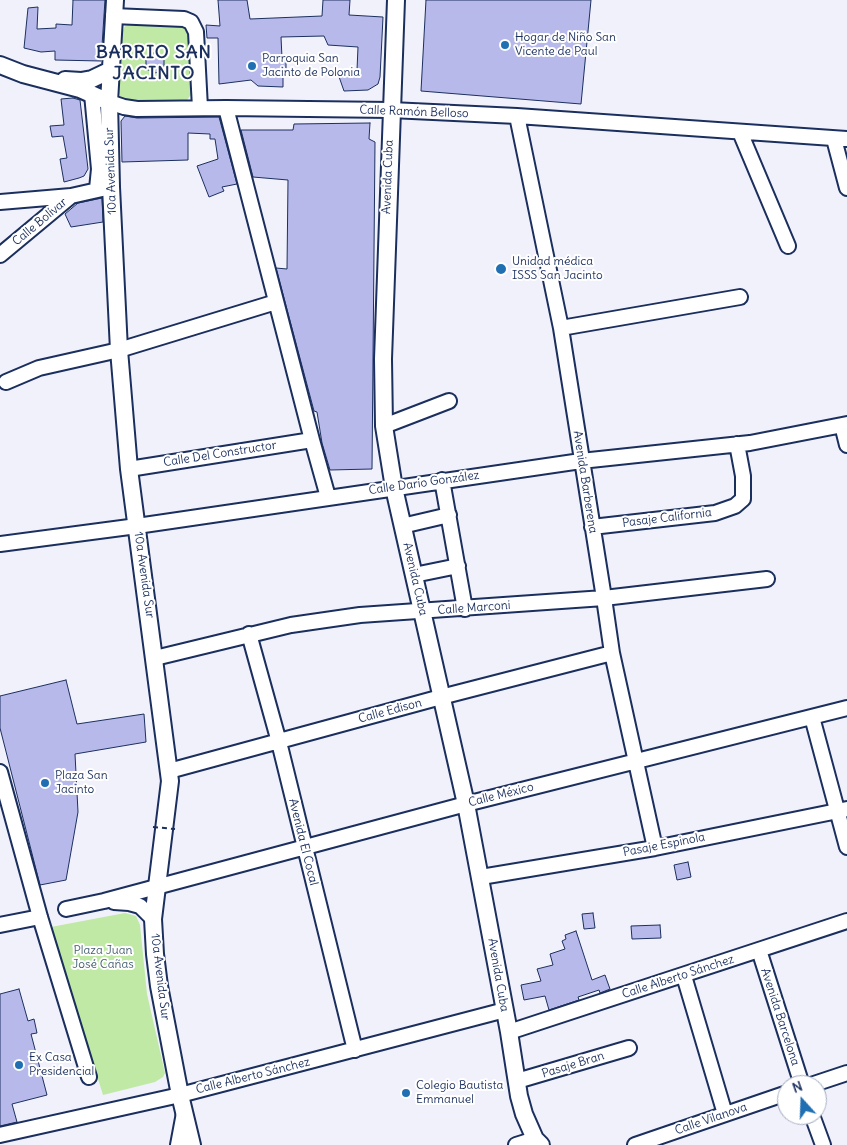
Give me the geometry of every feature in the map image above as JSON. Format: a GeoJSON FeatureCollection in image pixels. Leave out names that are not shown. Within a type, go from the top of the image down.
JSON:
{"type":"FeatureCollection","features":[{"type":"Feature","properties":{"kind":"main road","name":"Avenida Cuba"},"geometry":{"type":"LineString","coordinates":[[396,0],[383,359],[384,426],[402,526],[466,804],[524,1114],[538,1142]]}},
{"type":"Feature","properties":{"kind":"main road","name":"10a Avenida Sur"},"geometry":{"type":"LineString","coordinates":[[114,8],[104,188],[130,469],[169,770],[169,794],[153,919],[159,986],[180,1095],[192,1145]]}},
{"type":"Feature","properties":{"kind":"main road","name":"Calle Ramón Belloso"},"geometry":{"type":"LineString","coordinates":[[0,65],[23,74],[92,94],[109,102]]}},
{"type":"Feature","properties":{"kind":"main road"},"geometry":{"type":"LineString","coordinates":[[48,80],[81,81],[111,70]]}},
{"type":"Feature","properties":{"kind":"street"},"geometry":{"type":"LineString","coordinates":[[114,8],[184,19],[191,22],[196,32],[200,108]]}},
{"type":"Feature","properties":{"kind":"street","name":"10a Avenida Sur"},"geometry":{"type":"LineString","coordinates":[[92,94],[99,169],[104,188]]}},
{"type":"Feature","properties":{"kind":"street","name":"Calle Ramón Belloso"},"geometry":{"type":"LineString","coordinates":[[109,102],[137,109],[391,110],[517,116],[841,139]]}},
{"type":"Feature","properties":{"kind":"street"},"geometry":{"type":"LineString","coordinates":[[226,108],[328,498]]}},
{"type":"Feature","properties":{"kind":"street","name":"Avenida Barberena"},"geometry":{"type":"LineString","coordinates":[[517,116],[561,328],[612,653],[655,848]]}},
{"type":"Feature","properties":{"kind":"street"},"geometry":{"type":"LineString","coordinates":[[740,132],[788,246]]}},
{"type":"Feature","properties":{"kind":"street"},"geometry":{"type":"LineString","coordinates":[[841,139],[847,188]]}},
{"type":"Feature","properties":{"kind":"street","name":"Calle Bolívar"},"geometry":{"type":"LineString","coordinates":[[0,256],[71,196],[104,188]]}},
{"type":"Feature","properties":{"kind":"street"},"geometry":{"type":"LineString","coordinates":[[0,202],[71,196]]}},
{"type":"Feature","properties":{"kind":"street"},"geometry":{"type":"LineString","coordinates":[[561,328],[740,297]]}},
{"type":"Feature","properties":{"kind":"street"},"geometry":{"type":"LineString","coordinates":[[6,382],[39,368],[119,350],[276,302]]}},
{"type":"Feature","properties":{"kind":"street"},"geometry":{"type":"LineString","coordinates":[[384,426],[449,401]]}},
{"type":"Feature","properties":{"kind":"street"},"geometry":{"type":"LineString","coordinates":[[844,425],[847,445]]}},
{"type":"Feature","properties":{"kind":"street","name":"Calle Darío González"},"geometry":{"type":"LineString","coordinates":[[0,544],[137,526],[581,460],[738,444],[844,425]]}},
{"type":"Feature","properties":{"kind":"street","name":"Calle Del Constructor"},"geometry":{"type":"LineString","coordinates":[[130,469],[312,440]]}},
{"type":"Feature","properties":{"kind":"street","name":"Pasaje California"},"geometry":{"type":"LineString","coordinates":[[592,527],[715,513],[735,506],[744,499],[743,476],[738,444]]}},
{"type":"Feature","properties":{"kind":"street"},"geometry":{"type":"LineString","coordinates":[[442,480],[465,609]]}},
{"type":"Feature","properties":{"kind":"street"},"geometry":{"type":"LineString","coordinates":[[402,526],[448,515]]}},
{"type":"Feature","properties":{"kind":"street"},"geometry":{"type":"LineString","coordinates":[[414,575],[458,566]]}},
{"type":"Feature","properties":{"kind":"street","name":"Calle Marconi"},"geometry":{"type":"LineString","coordinates":[[155,658],[290,625],[360,615],[604,598],[766,579]]}},
{"type":"Feature","properties":{"kind":"street","name":"Avenida El Cocal"},"geometry":{"type":"LineString","coordinates":[[249,634],[279,742],[355,1050]]}},
{"type":"Feature","properties":{"kind":"street","name":"Calle Edison"},"geometry":{"type":"LineString","coordinates":[[169,770],[612,653]]}},
{"type":"Feature","properties":{"kind":"street","name":"Calle México"},"geometry":{"type":"LineString","coordinates":[[104,901],[466,804],[847,708]]}},
{"type":"Feature","properties":{"kind":"street"},"geometry":{"type":"LineString","coordinates":[[812,717],[842,810],[847,847]]}},
{"type":"Feature","properties":{"kind":"street"},"geometry":{"type":"LineString","coordinates":[[0,772],[40,916],[89,1077]]}},
{"type":"Feature","properties":{"kind":"street","name":"Pasaje Espinola"},"geometry":{"type":"LineString","coordinates":[[480,877],[655,848],[842,810]]}},
{"type":"Feature","properties":{"kind":"street"},"geometry":{"type":"LineString","coordinates":[[66,909],[104,901],[129,903],[140,906],[153,919]]}},
{"type":"Feature","properties":{"kind":"street"},"geometry":{"type":"LineString","coordinates":[[0,925],[40,916]]}},
{"type":"Feature","properties":{"kind":"street","name":"Calle Alberto Sánchez"},"geometry":{"type":"LineString","coordinates":[[509,1032],[847,921]]}},
{"type":"Feature","properties":{"kind":"street","name":"Avenida Barcelona"},"geometry":{"type":"LineString","coordinates":[[759,950],[799,1075]]}},
{"type":"Feature","properties":{"kind":"street"},"geometry":{"type":"LineString","coordinates":[[684,976],[725,1114]]}},
{"type":"Feature","properties":{"kind":"street","name":"Calle Alberto Sánchez"},"geometry":{"type":"LineString","coordinates":[[2,1138],[180,1095],[505,1010]]}},
{"type":"Feature","properties":{"kind":"street","name":"Pasaje Bran"},"geometry":{"type":"LineString","coordinates":[[517,1081],[629,1048]]}},
{"type":"Feature","properties":{"kind":"street"},"geometry":{"type":"LineString","coordinates":[[827,1079],[847,1073]]}},
{"type":"Feature","properties":{"kind":"street","name":"Calle Vilanova"},"geometry":{"type":"LineString","coordinates":[[635,1145],[777,1096]]}},
{"type":"Feature","properties":{"kind":"street"},"geometry":{"type":"LineString","coordinates":[[178,1145],[184,1113]]}},
{"type":"Feature","properties":{"kind":"street"},"geometry":{"type":"LineString","coordinates":[[816,1125],[823,1145]]}},
{"type":"Feature","properties":{"kind":"street"},"geometry":{"type":"LineString","coordinates":[[516,1145],[538,1142]]}},
{"type":"Feature","properties":{"kind":"path"},"geometry":{"type":"LineString","coordinates":[[153,827],[176,830]]}},
{"type":"Feature","properties":{"kind":"green space"},"geometry":{"type":"Polygon","coordinates":[[[131,24],[183,25],[189,31],[193,92],[187,100],[180,102],[129,101],[121,99],[118,90],[122,32],[125,26],[131,24]]]}},
{"type":"Feature","properties":{"kind":"green space","name":"Plaza Juan José Cañas"},"geometry":{"type":"Polygon","coordinates":[[[125,913],[136,916],[140,925],[147,994],[165,1073],[163,1077],[155,1082],[103,1095],[51,927],[125,913]]]}},
{"type":"Feature","properties":{"kind":"building"},"geometry":{"type":"Polygon","coordinates":[[[73,0],[105,0],[101,61],[55,60],[55,51],[41,52],[24,48],[28,8],[38,7],[37,29],[56,28],[56,24],[72,25],[73,0]]]}},
{"type":"Feature","properties":{"kind":"building"},"geometry":{"type":"Polygon","coordinates":[[[218,0],[247,0],[250,19],[322,16],[323,0],[350,0],[349,15],[383,17],[378,84],[368,90],[344,91],[337,71],[357,70],[358,47],[328,45],[324,36],[281,37],[282,58],[286,61],[283,87],[258,86],[251,80],[219,84],[218,38],[207,38],[206,25],[220,26],[218,0]]]}},
{"type":"Feature","properties":{"kind":"building","name":"Hogar de Niño San Vicente de Paul"},"geometry":{"type":"Polygon","coordinates":[[[426,0],[591,0],[581,104],[421,91],[426,0]]]}},
{"type":"Feature","properties":{"kind":"building"},"geometry":{"type":"Polygon","coordinates":[[[155,52],[164,58],[164,67],[156,73],[146,69],[146,58],[155,52]]]}},
{"type":"Feature","properties":{"kind":"building"},"geometry":{"type":"Polygon","coordinates":[[[73,98],[80,100],[88,169],[84,176],[64,182],[60,159],[67,158],[63,136],[52,137],[50,126],[64,125],[61,99],[73,98]]]}},
{"type":"Feature","properties":{"kind":"building"},"geometry":{"type":"Polygon","coordinates":[[[125,116],[137,118],[219,117],[237,184],[222,187],[224,191],[209,197],[197,166],[218,159],[215,139],[210,139],[210,134],[188,133],[188,160],[122,162],[121,121],[125,116]]]}},
{"type":"Feature","properties":{"kind":"building"},"geometry":{"type":"Polygon","coordinates":[[[370,123],[369,139],[375,142],[372,469],[330,470],[322,443],[317,412],[314,411],[276,268],[287,269],[288,180],[253,177],[241,130],[293,130],[294,124],[370,123]]]}},
{"type":"Feature","properties":{"kind":"building"},"geometry":{"type":"Polygon","coordinates":[[[102,198],[103,222],[71,227],[65,214],[78,203],[102,198]]]}},
{"type":"Feature","properties":{"kind":"building","name":"Plaza San Jacinto"},"geometry":{"type":"Polygon","coordinates":[[[66,680],[77,724],[144,714],[146,742],[75,754],[78,812],[66,880],[40,885],[0,728],[0,696],[66,680]]]}},
{"type":"Feature","properties":{"kind":"building"},"geometry":{"type":"Polygon","coordinates":[[[688,862],[691,877],[677,880],[674,865],[688,862]]]}},
{"type":"Feature","properties":{"kind":"building"},"geometry":{"type":"Polygon","coordinates":[[[593,913],[595,928],[584,929],[582,914],[593,913]]]}},
{"type":"Feature","properties":{"kind":"building"},"geometry":{"type":"Polygon","coordinates":[[[660,925],[661,938],[632,939],[631,926],[660,925]]]}},
{"type":"Feature","properties":{"kind":"building"},"geometry":{"type":"Polygon","coordinates":[[[576,931],[592,980],[605,975],[610,989],[600,993],[599,990],[578,997],[579,1000],[549,1010],[545,996],[524,1000],[521,985],[541,981],[537,969],[553,965],[550,954],[565,949],[562,941],[566,939],[565,935],[576,931]]]}},
{"type":"Feature","properties":{"kind":"building","name":"Ex Casa Presidencial"},"geometry":{"type":"Polygon","coordinates":[[[19,989],[28,1021],[34,1019],[37,1033],[31,1034],[47,1095],[12,1104],[17,1122],[0,1126],[0,994],[19,989]]]}},
{"type":"Feature","properties":{"kind":"place","name":"Hogar de Niño San Vicente de Paul"},"geometry":{"type":"Point","coordinates":[505,45]}},
{"type":"Feature","properties":{"kind":"place","name":"Parroquia San Jacinto de Polonia"},"geometry":{"type":"Point","coordinates":[252,66]}},
{"type":"Feature","properties":{"kind":"place","name":"Unidad médica ISSS San Jacinto"},"geometry":{"type":"Point","coordinates":[501,269]}},
{"type":"Feature","properties":{"kind":"place","name":"Plaza San Jacinto"},"geometry":{"type":"Point","coordinates":[45,783]}},
{"type":"Feature","properties":{"kind":"place","name":"Ex Casa Presidencial"},"geometry":{"type":"Point","coordinates":[19,1065]}},
{"type":"Feature","properties":{"kind":"place","name":"Colegio Bautista Emmanuel"},"geometry":{"type":"Point","coordinates":[406,1093]}},
{"type":"Feature","properties":{"kind":"district","name":"BARRIO SAN JACINTO"},"geometry":{"type":"Point","coordinates":[154,63]}}]}
